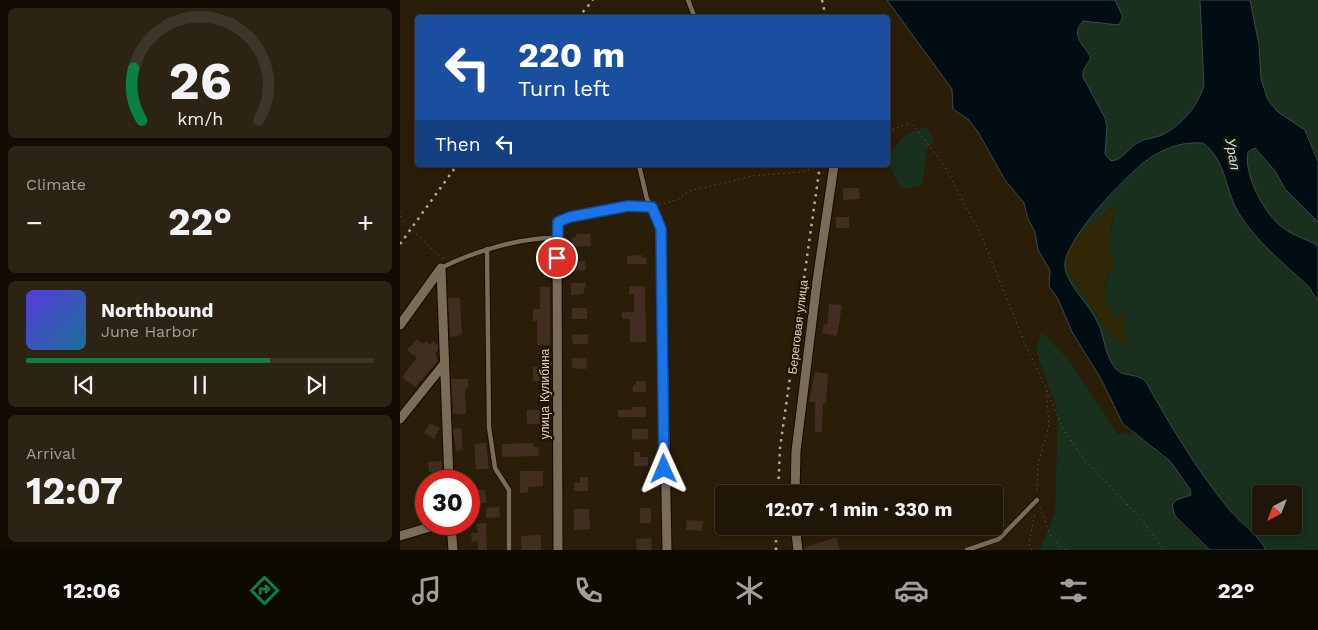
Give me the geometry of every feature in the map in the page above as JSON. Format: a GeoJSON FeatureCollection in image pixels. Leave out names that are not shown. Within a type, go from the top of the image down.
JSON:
{"type":"FeatureCollection","features":[{"type":"Feature","properties":{"kind":"street","name":"Береговая улица"},"geometry":{"type":"LineString","coordinates":[[795,485],[796,452],[817,281],[834,167]]}},
{"type":"Feature","properties":{"kind":"street"},"geometry":{"type":"LineString","coordinates":[[652,207],[661,229],[665,538],[667,550]]}},
{"type":"Feature","properties":{"kind":"street","name":"улица Кулибина"},"geometry":{"type":"LineString","coordinates":[[557,238],[558,550]]}},
{"type":"Feature","properties":{"kind":"street"},"geometry":{"type":"LineString","coordinates":[[400,325],[441,268]]}},
{"type":"Feature","properties":{"kind":"street"},"geometry":{"type":"LineString","coordinates":[[441,268],[449,470]]}},
{"type":"Feature","properties":{"kind":"street"},"geometry":{"type":"LineString","coordinates":[[400,419],[444,364]]}},
{"type":"Feature","properties":{"kind":"street"},"geometry":{"type":"LineString","coordinates":[[400,536],[415,532]]}},
{"type":"Feature","properties":{"kind":"street"},"geometry":{"type":"LineString","coordinates":[[452,535],[453,550]]}},
{"type":"Feature","properties":{"kind":"street"},"geometry":{"type":"LineString","coordinates":[[796,535],[798,550]]}},
{"type":"Feature","properties":{"kind":"lane"},"geometry":{"type":"LineString","coordinates":[[688,0],[694,15]]}},
{"type":"Feature","properties":{"kind":"lane"},"geometry":{"type":"LineString","coordinates":[[639,167],[647,199],[652,207]]}},
{"type":"Feature","properties":{"kind":"lane"},"geometry":{"type":"LineString","coordinates":[[441,268],[487,249],[544,238],[557,238],[558,222],[570,217],[628,206],[652,207]]}},
{"type":"Feature","properties":{"kind":"lane"},"geometry":{"type":"LineString","coordinates":[[487,249],[489,427],[495,468],[509,490],[509,550]]}},
{"type":"Feature","properties":{"kind":"lane"},"geometry":{"type":"LineString","coordinates":[[967,550],[999,539],[1037,500]]}},
{"type":"Feature","properties":{"kind":"path"},"geometry":{"type":"LineString","coordinates":[[890,130],[908,124],[914,126],[944,166],[981,235],[1026,346],[1063,429],[1084,459],[1141,518],[1164,550]]}},
{"type":"Feature","properties":{"kind":"path"},"geometry":{"type":"LineString","coordinates":[[652,207],[679,199],[689,191],[751,176],[801,172],[816,167]]}},
{"type":"Feature","properties":{"kind":"path"},"geometry":{"type":"LineString","coordinates":[[400,211],[402,221],[437,255],[450,264]]}},
{"type":"Feature","properties":{"kind":"path"},"geometry":{"type":"LineString","coordinates":[[1032,550],[1029,544],[1037,500],[1038,464],[1048,425],[1046,388]]}},
{"type":"Feature","properties":{"kind":"path"},"geometry":{"type":"LineString","coordinates":[[1037,500],[1052,538],[1065,550]]}},
{"type":"Feature","properties":{"kind":"green space"},"geometry":{"type":"Polygon","coordinates":[[[1115,0],[1200,0],[1204,86],[1193,108],[1176,126],[1162,135],[1143,141],[1123,156],[1111,161],[1105,154],[1107,127],[1105,118],[1083,77],[1089,54],[1082,47],[1077,34],[1083,21],[1099,21],[1115,25],[1117,3],[1115,0]]]}},
{"type":"Feature","properties":{"kind":"green space"},"geometry":{"type":"Polygon","coordinates":[[[1250,0],[1318,0],[1318,162],[1309,136],[1278,112],[1268,100],[1261,79],[1259,45],[1250,0]]]}},
{"type":"Feature","properties":{"kind":"green space"},"geometry":{"type":"Polygon","coordinates":[[[927,127],[934,140],[927,149],[923,185],[907,189],[899,186],[890,166],[890,157],[894,148],[902,138],[927,127]]]}},
{"type":"Feature","properties":{"kind":"green space"},"geometry":{"type":"Polygon","coordinates":[[[1190,142],[1203,143],[1216,155],[1223,168],[1228,186],[1258,237],[1283,264],[1308,286],[1318,300],[1318,550],[1266,550],[1255,535],[1302,535],[1302,485],[1252,485],[1252,532],[1228,508],[1205,478],[1146,382],[1118,371],[1112,364],[1095,318],[1071,284],[1067,275],[1065,256],[1069,246],[1089,218],[1143,164],[1165,149],[1190,142]],[[1115,206],[1108,210],[1074,243],[1070,275],[1109,332],[1127,346],[1122,311],[1120,317],[1113,317],[1105,297],[1107,278],[1115,265],[1111,257],[1109,242],[1115,206]]]}},
{"type":"Feature","properties":{"kind":"green space"},"geometry":{"type":"Polygon","coordinates":[[[1255,148],[1275,171],[1285,189],[1318,222],[1318,246],[1283,228],[1268,214],[1256,194],[1247,162],[1248,152],[1255,148]]]}},
{"type":"Feature","properties":{"kind":"green space"},"geometry":{"type":"Polygon","coordinates":[[[1042,332],[1069,360],[1118,434],[1134,433],[1142,438],[1169,459],[1183,477],[1191,495],[1174,503],[1175,514],[1186,528],[1210,550],[1040,550],[1055,513],[1058,413],[1036,350],[1042,332]]]}},
{"type":"Feature","properties":{"kind":"sand"},"geometry":{"type":"Polygon","coordinates":[[[1116,206],[1109,247],[1110,256],[1116,269],[1107,275],[1105,292],[1108,307],[1113,317],[1120,317],[1122,309],[1127,346],[1119,342],[1106,329],[1066,266],[1069,250],[1077,239],[1097,220],[1116,206]]]}},
{"type":"Feature","properties":{"kind":"water","name":"Урал"},"geometry":{"type":"Polygon","coordinates":[[[887,0],[1115,0],[1123,17],[1119,25],[1083,21],[1079,26],[1078,36],[1091,58],[1083,71],[1083,77],[1105,118],[1107,127],[1105,154],[1111,161],[1115,160],[1135,144],[1159,136],[1176,126],[1188,115],[1201,94],[1204,86],[1200,0],[1250,0],[1259,45],[1261,79],[1268,100],[1278,112],[1305,130],[1318,162],[1318,222],[1285,189],[1275,171],[1255,148],[1248,152],[1249,171],[1257,193],[1276,222],[1287,231],[1318,246],[1318,300],[1309,287],[1271,252],[1247,225],[1235,206],[1217,159],[1203,143],[1177,145],[1165,150],[1153,156],[1129,175],[1085,225],[1066,257],[1065,268],[1075,289],[1098,323],[1112,364],[1119,372],[1139,377],[1146,382],[1205,478],[1228,508],[1252,532],[1252,535],[1258,538],[1266,550],[1210,550],[1175,516],[1172,505],[1176,500],[1191,495],[1190,489],[1170,461],[1123,424],[1101,379],[1072,332],[1058,299],[1049,286],[1050,270],[1038,250],[1035,232],[1028,219],[1024,203],[1005,180],[978,132],[969,120],[953,109],[952,89],[887,0]]]}},
{"type":"Feature","properties":{"kind":"building"},"geometry":{"type":"Polygon","coordinates":[[[843,188],[859,188],[860,199],[843,200],[843,188]]]}},
{"type":"Feature","properties":{"kind":"building"},"geometry":{"type":"Polygon","coordinates":[[[836,217],[849,217],[849,228],[836,228],[836,217]]]}},
{"type":"Feature","properties":{"kind":"building"},"geometry":{"type":"Polygon","coordinates":[[[576,234],[590,234],[591,246],[572,247],[572,238],[576,237],[576,234]]]}},
{"type":"Feature","properties":{"kind":"building"},"geometry":{"type":"Polygon","coordinates":[[[642,255],[642,258],[646,257],[647,264],[627,264],[627,256],[642,255]]]}},
{"type":"Feature","properties":{"kind":"building"},"geometry":{"type":"Polygon","coordinates":[[[585,261],[586,270],[571,271],[571,262],[585,261]]]}},
{"type":"Feature","properties":{"kind":"building"},"geometry":{"type":"Polygon","coordinates":[[[571,283],[586,283],[583,294],[571,295],[571,283]]]}},
{"type":"Feature","properties":{"kind":"building"},"geometry":{"type":"Polygon","coordinates":[[[629,286],[645,286],[646,342],[630,342],[630,319],[622,319],[622,312],[634,312],[634,294],[629,294],[629,286]]]}},
{"type":"Feature","properties":{"kind":"building"},"geometry":{"type":"Polygon","coordinates":[[[540,287],[550,287],[550,345],[537,345],[537,321],[533,321],[533,309],[540,309],[540,287]]]}},
{"type":"Feature","properties":{"kind":"building"},"geometry":{"type":"Polygon","coordinates":[[[448,298],[460,298],[462,335],[450,337],[448,298]]]}},
{"type":"Feature","properties":{"kind":"building"},"geometry":{"type":"Polygon","coordinates":[[[829,304],[842,305],[837,336],[822,333],[824,324],[827,325],[829,304]]]}},
{"type":"Feature","properties":{"kind":"building"},"geometry":{"type":"Polygon","coordinates":[[[572,308],[587,308],[587,319],[572,319],[572,308]]]}},
{"type":"Feature","properties":{"kind":"building"},"geometry":{"type":"Polygon","coordinates":[[[588,334],[588,344],[573,344],[572,335],[588,334]]]}},
{"type":"Feature","properties":{"kind":"building"},"geometry":{"type":"Polygon","coordinates":[[[417,339],[423,344],[426,341],[430,345],[433,341],[438,345],[438,350],[435,354],[438,361],[415,387],[402,377],[417,358],[407,350],[417,339]]]}},
{"type":"Feature","properties":{"kind":"building"},"geometry":{"type":"Polygon","coordinates":[[[572,358],[587,358],[586,369],[572,368],[572,358]]]}},
{"type":"Feature","properties":{"kind":"building"},"geometry":{"type":"Polygon","coordinates":[[[533,367],[545,367],[545,381],[533,381],[533,367]]]}},
{"type":"Feature","properties":{"kind":"building"},"geometry":{"type":"Polygon","coordinates":[[[815,372],[828,374],[826,403],[823,403],[822,432],[815,432],[815,402],[809,402],[815,372]]]}},
{"type":"Feature","properties":{"kind":"building"},"geometry":{"type":"Polygon","coordinates":[[[451,379],[468,379],[468,388],[465,388],[466,414],[453,414],[451,379]]]}},
{"type":"Feature","properties":{"kind":"building"},"geometry":{"type":"Polygon","coordinates":[[[636,381],[646,381],[646,392],[633,392],[633,385],[636,385],[636,381]]]}},
{"type":"Feature","properties":{"kind":"building"},"geometry":{"type":"Polygon","coordinates":[[[632,407],[646,407],[646,417],[618,417],[618,410],[632,410],[632,407]]]}},
{"type":"Feature","properties":{"kind":"building"},"geometry":{"type":"Polygon","coordinates":[[[527,410],[543,410],[543,424],[527,424],[527,410]]]}},
{"type":"Feature","properties":{"kind":"building"},"geometry":{"type":"Polygon","coordinates":[[[430,423],[440,428],[434,439],[424,433],[430,423]]]}},
{"type":"Feature","properties":{"kind":"building"},"geometry":{"type":"Polygon","coordinates":[[[461,428],[463,450],[456,451],[453,429],[461,428]]]}},
{"type":"Feature","properties":{"kind":"building"},"geometry":{"type":"Polygon","coordinates":[[[632,429],[648,429],[648,439],[632,440],[632,429]]]}},
{"type":"Feature","properties":{"kind":"building"},"geometry":{"type":"Polygon","coordinates":[[[486,443],[489,469],[476,469],[474,444],[486,443]]]}},
{"type":"Feature","properties":{"kind":"building"},"geometry":{"type":"Polygon","coordinates":[[[533,443],[534,447],[538,447],[539,456],[502,457],[502,444],[533,443]]]}},
{"type":"Feature","properties":{"kind":"building"},"geometry":{"type":"Polygon","coordinates":[[[634,452],[640,452],[640,457],[648,457],[648,466],[634,466],[634,452]]]}},
{"type":"Feature","properties":{"kind":"building"},"geometry":{"type":"Polygon","coordinates":[[[442,461],[442,470],[429,470],[428,462],[442,461]]]}},
{"type":"Feature","properties":{"kind":"building"},"geometry":{"type":"Polygon","coordinates":[[[520,471],[543,471],[543,486],[528,487],[528,492],[520,493],[520,471]]]}},
{"type":"Feature","properties":{"kind":"building"},"geometry":{"type":"Polygon","coordinates":[[[580,477],[588,477],[588,491],[574,491],[574,483],[580,483],[580,477]]]}},
{"type":"Feature","properties":{"kind":"building"},"geometry":{"type":"Polygon","coordinates":[[[480,490],[485,490],[486,503],[480,503],[480,490]]]}},
{"type":"Feature","properties":{"kind":"building"},"geometry":{"type":"Polygon","coordinates":[[[499,507],[500,517],[486,518],[486,508],[499,507]]]}},
{"type":"Feature","properties":{"kind":"building"},"geometry":{"type":"Polygon","coordinates":[[[640,508],[651,508],[651,523],[640,523],[640,508]]]}},
{"type":"Feature","properties":{"kind":"building"},"geometry":{"type":"Polygon","coordinates":[[[574,509],[589,509],[590,529],[574,530],[574,509]]]}},
{"type":"Feature","properties":{"kind":"building"},"geometry":{"type":"Polygon","coordinates":[[[687,520],[703,521],[702,531],[686,530],[687,520]]]}},
{"type":"Feature","properties":{"kind":"building"},"geometry":{"type":"Polygon","coordinates":[[[486,523],[487,550],[478,550],[478,541],[472,542],[471,535],[480,535],[480,524],[486,523]]]}},
{"type":"Feature","properties":{"kind":"building"},"geometry":{"type":"Polygon","coordinates":[[[541,535],[541,550],[522,550],[521,536],[541,535]]]}},
{"type":"Feature","properties":{"kind":"building"},"geometry":{"type":"Polygon","coordinates":[[[836,537],[840,550],[804,550],[804,548],[836,537]]]}},
{"type":"Feature","properties":{"kind":"building"},"geometry":{"type":"Polygon","coordinates":[[[651,538],[652,550],[637,550],[636,539],[651,538]]]}},
{"type":"Feature","properties":{"kind":"railway"},"geometry":{"type":"LineString","coordinates":[[580,15],[593,0]]}},
{"type":"Feature","properties":{"kind":"railway"},"geometry":{"type":"LineString","coordinates":[[822,0],[825,15]]}},
{"type":"Feature","properties":{"kind":"railway"},"geometry":{"type":"LineString","coordinates":[[400,244],[456,167]]}},
{"type":"Feature","properties":{"kind":"railway"},"geometry":{"type":"LineString","coordinates":[[778,485],[780,448],[820,167]]}},
{"type":"Feature","properties":{"kind":"railway"},"geometry":{"type":"LineString","coordinates":[[776,535],[776,550]]}},
{"type":"Feature","properties":{"kind":"route"},"geometry":{"type":"LineString","coordinates":[[557,258],[558,222],[570,217],[628,206],[652,207],[661,229],[664,469]]}}]}
